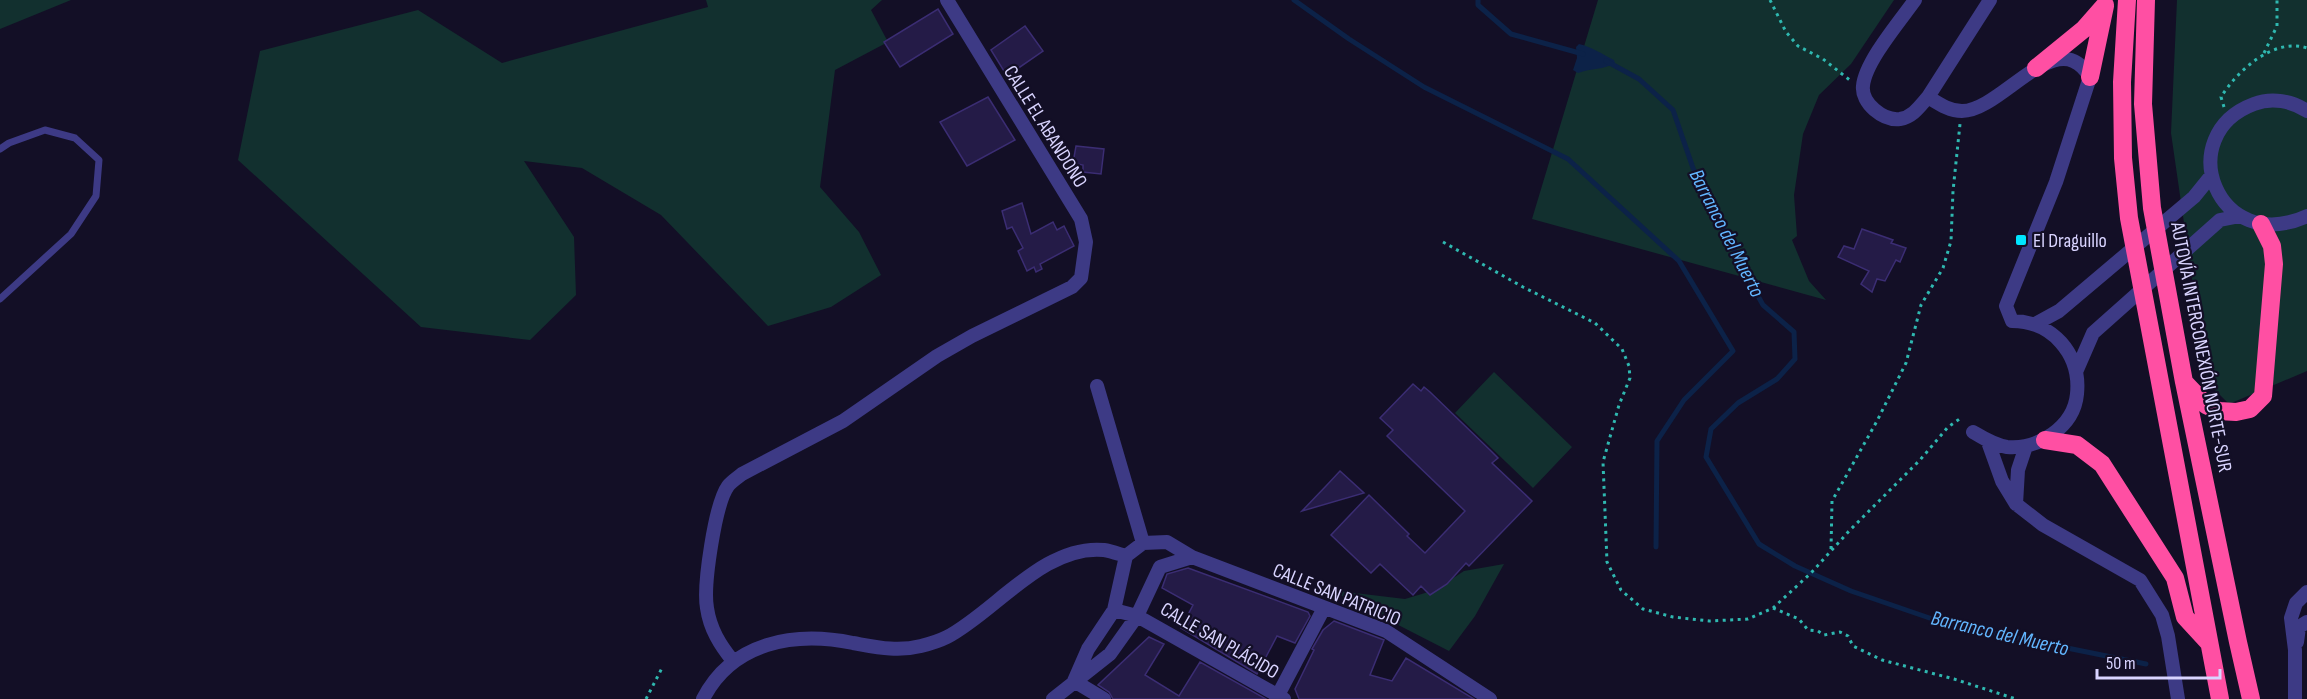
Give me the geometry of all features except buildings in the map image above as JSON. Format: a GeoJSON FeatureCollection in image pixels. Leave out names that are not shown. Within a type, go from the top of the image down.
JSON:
{"type":"FeatureCollection","features":[{"type":"Feature","properties":{"kind":"highway"},"geometry":{"type":"LineString","coordinates":[[2127,0],[2122,82],[2123,158],[2129,218],[2220,699]]}},
{"type":"Feature","properties":{"kind":"highway","name":"AUTOVÍA INTERCONEXIÓN NORTE-SUR"},"geometry":{"type":"LineString","coordinates":[[2146,0],[2142,104],[2152,208],[2184,382],[2251,699]]}},
{"type":"Feature","properties":{"kind":"highway"},"geometry":{"type":"LineString","coordinates":[[2036,68],[2084,29],[2105,2]]}},
{"type":"Feature","properties":{"kind":"highway"},"geometry":{"type":"LineString","coordinates":[[2090,77],[2105,2]]}},
{"type":"Feature","properties":{"kind":"highway"},"geometry":{"type":"LineString","coordinates":[[2184,382],[2206,405],[2219,411],[2236,412],[2250,409],[2263,396],[2274,264],[2272,246],[2260,224]]}},
{"type":"Feature","properties":{"kind":"highway"},"geometry":{"type":"LineString","coordinates":[[2045,440],[2077,445],[2102,464],[2175,578],[2185,617],[2209,643]]}},
{"type":"Feature","properties":{"kind":"street"},"geometry":{"type":"LineString","coordinates":[[1915,0],[1866,70],[1862,88],[1869,106],[1882,115],[1899,119],[1915,113],[1928,97],[1990,0]]}},
{"type":"Feature","properties":{"kind":"street","name":"CALLE EL ABANDONO"},"geometry":{"type":"LineString","coordinates":[[733,661],[720,645],[711,626],[705,584],[716,520],[727,486],[742,474],[843,422],[937,356],[972,336],[1072,287],[1081,278],[1086,242],[1081,219],[947,1]]}},
{"type":"Feature","properties":{"kind":"street"},"geometry":{"type":"LineString","coordinates":[[1928,97],[1943,106],[1962,111],[1984,106],[2036,68],[2059,59],[2073,60],[2084,67],[2090,77],[2056,182],[2006,306],[2012,321],[2035,324],[2050,332],[2063,343],[2076,372],[2077,395],[2071,413],[2060,428],[2045,440],[2026,446],[2006,447],[1988,442],[1973,432]]}},
{"type":"Feature","properties":{"kind":"street"},"geometry":{"type":"LineString","coordinates":[[2307,111],[2299,106],[2280,101],[2260,102],[2242,108],[2227,121],[2216,137],[2211,156],[2211,176],[2217,191],[2227,205],[2240,216],[2260,224],[2277,225],[2307,216]]}},
{"type":"Feature","properties":{"kind":"street"},"geometry":{"type":"LineString","coordinates":[[2035,324],[2059,311],[2177,212],[2194,197],[2211,176]]}},
{"type":"Feature","properties":{"kind":"street"},"geometry":{"type":"LineString","coordinates":[[2076,372],[2093,333],[2220,220],[2240,216]]}},
{"type":"Feature","properties":{"kind":"street"},"geometry":{"type":"LineString","coordinates":[[1053,699],[1110,654],[1137,616],[1160,567],[1159,555],[1148,544],[1097,386]]}},
{"type":"Feature","properties":{"kind":"street"},"geometry":{"type":"LineString","coordinates":[[1988,442],[2002,481],[2016,504],[2043,525],[2140,580],[2162,615],[2168,636],[2178,699]]}},
{"type":"Feature","properties":{"kind":"street"},"geometry":{"type":"LineString","coordinates":[[2016,504],[2018,470],[2026,446]]}},
{"type":"Feature","properties":{"kind":"street","name":"CALLE SAN PATRICIO"},"geometry":{"type":"LineString","coordinates":[[1148,544],[1167,542],[1192,557],[1386,631],[1490,699]]}},
{"type":"Feature","properties":{"kind":"street"},"geometry":{"type":"LineString","coordinates":[[703,699],[711,682],[733,661],[754,650],[784,640],[820,638],[880,649],[918,646],[947,637],[1036,572],[1061,558],[1081,552],[1104,550],[1126,556],[1148,544]]}},
{"type":"Feature","properties":{"kind":"street"},"geometry":{"type":"LineString","coordinates":[[1074,681],[1088,649],[1114,610],[1126,556]]}},
{"type":"Feature","properties":{"kind":"street"},"geometry":{"type":"LineString","coordinates":[[1160,567],[1192,557]]}},
{"type":"Feature","properties":{"kind":"street"},"geometry":{"type":"LineString","coordinates":[[2295,699],[2295,650],[2291,618],[2296,603],[2307,592]]}},
{"type":"Feature","properties":{"kind":"street"},"geometry":{"type":"LineString","coordinates":[[1279,698],[1324,608]]}},
{"type":"Feature","properties":{"kind":"street","name":"CALLE SAN PLÁCIDO"},"geometry":{"type":"LineString","coordinates":[[1114,610],[1137,616],[1279,698]]}},
{"type":"Feature","properties":{"kind":"street"},"geometry":{"type":"LineString","coordinates":[[2295,650],[2299,627],[2307,622]]}},
{"type":"Feature","properties":{"kind":"street"},"geometry":{"type":"LineString","coordinates":[[1074,681],[1104,699]]}},
{"type":"Feature","properties":{"kind":"lane"},"geometry":{"type":"LineString","coordinates":[[0,149],[9,143],[45,130],[75,138],[99,159],[96,196],[72,234],[0,299]]}},
{"type":"Feature","properties":{"kind":"path"},"geometry":{"type":"LineString","coordinates":[[1770,0],[1786,32],[1798,46],[1823,59],[1862,88]]}},
{"type":"Feature","properties":{"kind":"path"},"geometry":{"type":"LineString","coordinates":[[2264,55],[2277,26],[2277,0]]}},
{"type":"Feature","properties":{"kind":"path"},"geometry":{"type":"LineString","coordinates":[[2227,121],[2221,97],[2229,85],[2264,55],[2278,49],[2301,46],[2307,48]]}},
{"type":"Feature","properties":{"kind":"path"},"geometry":{"type":"LineString","coordinates":[[1831,550],[1832,501],[1906,363],[1921,305],[1943,268],[1949,250],[1962,111]]}},
{"type":"Feature","properties":{"kind":"path"},"geometry":{"type":"LineString","coordinates":[[1443,242],[1523,287],[1595,323],[1622,349],[1629,366],[1630,378],[1619,405],[1603,462],[1607,562],[1621,590],[1643,609],[1674,617],[1709,621],[1748,619],[1773,608],[1811,573],[1920,460],[1948,427],[1961,418]]}},
{"type":"Feature","properties":{"kind":"path"},"geometry":{"type":"LineString","coordinates":[[1773,608],[1799,619],[1808,630],[1818,631],[1824,635],[1840,632],[1848,636],[1854,646],[1882,660],[1954,679],[2016,699]]}},
{"type":"Feature","properties":{"kind":"path"},"geometry":{"type":"LineString","coordinates":[[646,699],[662,668]]}},
{"type":"Feature","properties":{"kind":"green space"},"geometry":{"type":"Polygon","coordinates":[[[0,0],[71,0],[0,29],[0,0]]]}},
{"type":"Feature","properties":{"kind":"green space"},"geometry":{"type":"Polygon","coordinates":[[[706,0],[882,0],[871,10],[888,42],[835,70],[820,187],[859,232],[881,275],[831,307],[768,326],[661,215],[582,168],[524,161],[574,237],[576,295],[530,340],[421,327],[238,160],[260,51],[418,10],[502,63],[708,7],[706,0]]]}},
{"type":"Feature","properties":{"kind":"green space"},"geometry":{"type":"Polygon","coordinates":[[[1598,0],[1894,0],[1851,64],[1819,95],[1803,134],[1794,195],[1797,236],[1792,240],[1809,281],[1826,300],[1532,219],[1598,0]]]}},
{"type":"Feature","properties":{"kind":"green space"},"geometry":{"type":"Polygon","coordinates":[[[2177,0],[2307,0],[2307,371],[2229,404],[2207,382],[2171,133],[2177,0]]]}},
{"type":"Feature","properties":{"kind":"green space"},"geometry":{"type":"Polygon","coordinates":[[[1494,372],[1572,447],[1533,488],[1455,413],[1494,372]]]}},
{"type":"Feature","properties":{"kind":"green space"},"geometry":{"type":"Polygon","coordinates":[[[1504,564],[1475,616],[1449,651],[1330,590],[1405,599],[1435,590],[1464,571],[1504,564]]]}},
{"type":"Feature","properties":{"kind":"water"},"geometry":{"type":"Polygon","coordinates":[[[1579,44],[1601,53],[1614,60],[1615,63],[1578,73],[1573,70],[1577,58],[1576,47],[1579,44]]]}},
{"type":"Feature","properties":{"kind":"waterway"},"geometry":{"type":"LineString","coordinates":[[1294,0],[1349,39],[1424,87],[1568,159],[1679,261],[1733,351],[1684,400],[1657,441],[1656,547]]}},
{"type":"Feature","properties":{"kind":"waterway","name":"Barranco del Muerto"},"geometry":{"type":"LineString","coordinates":[[1478,0],[1478,5],[1511,34],[1583,54]]}},
{"type":"Feature","properties":{"kind":"waterway","name":"Barranco del Muerto"},"geometry":{"type":"LineString","coordinates":[[1606,61],[1639,79],[1673,110],[1693,168],[1748,278],[1763,305],[1794,332],[1795,359],[1777,379],[1738,403],[1711,429],[1706,457],[1759,544],[1795,566],[1851,591],[1944,623],[2146,664]]}},
{"type":"Feature","properties":{"kind":"place","name":"El Draguillo"},"geometry":{"type":"Point","coordinates":[2021,240]}}]}
